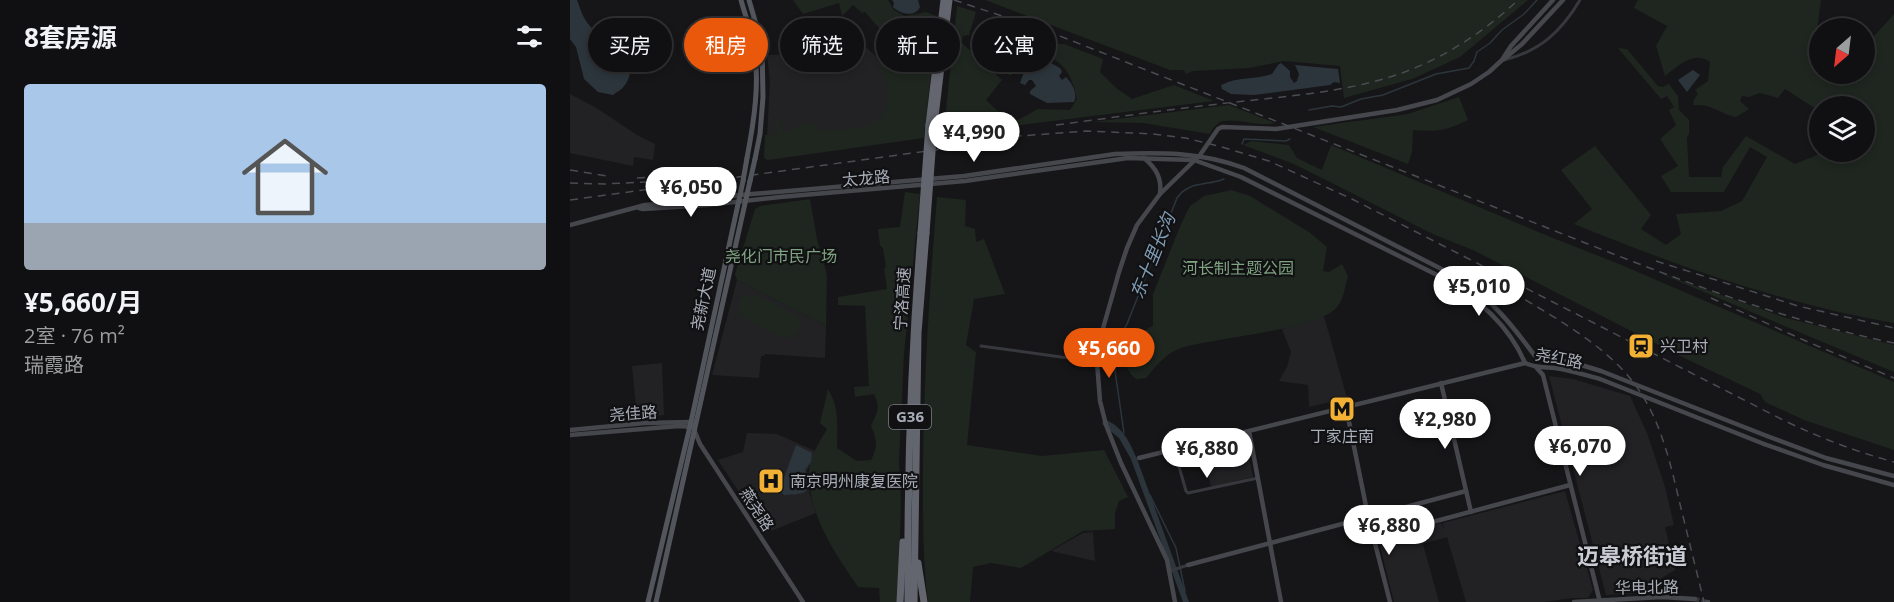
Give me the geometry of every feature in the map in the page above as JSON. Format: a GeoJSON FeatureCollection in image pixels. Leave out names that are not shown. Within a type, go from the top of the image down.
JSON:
{"type":"FeatureCollection","features":[{"type":"Feature","properties":{"kind":"highway","name":"宁洛高速"},"geometry":{"type":"LineString","coordinates":[[908,602],[908,488],[913,334],[944,0]]}},
{"type":"Feature","properties":{"kind":"highway","name":"宁洛高速"},"geometry":{"type":"LineString","coordinates":[[932,125],[949,0]]}},
{"type":"Feature","properties":{"kind":"highway","name":"宁洛高速"},"geometry":{"type":"LineString","coordinates":[[914,602],[918,333],[923,233]]}},
{"type":"Feature","properties":{"kind":"highway"},"geometry":{"type":"LineString","coordinates":[[917,454],[918,564],[924,602]]}},
{"type":"Feature","properties":{"kind":"highway"},"geometry":{"type":"LineString","coordinates":[[900,602],[908,488]]}},
{"type":"Feature","properties":{"kind":"main road","name":"尧新大道"},"geometry":{"type":"LineString","coordinates":[[656,602],[755,116],[754,45],[741,0]]}},
{"type":"Feature","properties":{"kind":"main road","name":"尧新大道"},"geometry":{"type":"LineString","coordinates":[[648,602],[747,197],[760,134],[763,97],[762,45],[749,0]]}},
{"type":"Feature","properties":{"kind":"main road"},"geometry":{"type":"LineString","coordinates":[[1502,60],[1517,39],[1553,0]]}},
{"type":"Feature","properties":{"kind":"main road"},"geometry":{"type":"LineString","coordinates":[[1175,602],[1173,570],[1121,463],[1100,401],[1097,362],[1104,323],[1127,248],[1137,225],[1160,194],[1200,155],[1218,129],[1222,127],[1276,129],[1414,107],[1456,92],[1480,78],[1522,44],[1563,0]]}},
{"type":"Feature","properties":{"kind":"main road","name":"太龙路"},"geometry":{"type":"LineString","coordinates":[[570,225],[645,205],[964,176],[1116,154],[1200,155]]}},
{"type":"Feature","properties":{"kind":"main road","name":"尧红路"},"geometry":{"type":"LineString","coordinates":[[1200,155],[1221,159],[1244,168],[1461,279],[1482,293],[1499,310],[1535,356],[1601,371],[1827,458],[1894,476]]}},
{"type":"Feature","properties":{"kind":"main road"},"geometry":{"type":"LineString","coordinates":[[1144,158],[1157,172],[1161,186],[1160,194]]}},
{"type":"Feature","properties":{"kind":"main road","name":"太龙路"},"geometry":{"type":"LineString","coordinates":[[747,197],[965,181],[1097,161],[1144,158],[1194,160]]}},
{"type":"Feature","properties":{"kind":"main road","name":"尧红路"},"geometry":{"type":"LineString","coordinates":[[1194,160],[1241,177],[1443,278],[1488,310],[1520,350],[1526,363],[1536,368],[1566,370],[1600,379],[1764,444],[1823,465],[1894,485]]}},
{"type":"Feature","properties":{"kind":"main road"},"geometry":{"type":"LineString","coordinates":[[1139,458],[1526,363]]}},
{"type":"Feature","properties":{"kind":"main road"},"geometry":{"type":"LineString","coordinates":[[1536,368],[1543,375],[1599,601]]}},
{"type":"Feature","properties":{"kind":"main road"},"geometry":{"type":"LineString","coordinates":[[1441,383],[1471,512]]}},
{"type":"Feature","properties":{"kind":"main road"},"geometry":{"type":"LineString","coordinates":[[1346,407],[1368,516],[1390,602]]}},
{"type":"Feature","properties":{"kind":"main road","name":"尧佳路"},"geometry":{"type":"LineString","coordinates":[[570,430],[645,423],[692,426]]}},
{"type":"Feature","properties":{"kind":"main road","name":"尧佳路"},"geometry":{"type":"LineString","coordinates":[[570,435],[692,426]]}},
{"type":"Feature","properties":{"kind":"main road","name":"燕尧路"},"geometry":{"type":"LineString","coordinates":[[692,426],[700,444],[803,602]]}},
{"type":"Feature","properties":{"kind":"main road"},"geometry":{"type":"LineString","coordinates":[[1249,431],[1281,602]]}},
{"type":"Feature","properties":{"kind":"main road"},"geometry":{"type":"LineString","coordinates":[[1373,538],[1570,485]]}},
{"type":"Feature","properties":{"kind":"main road"},"geometry":{"type":"LineString","coordinates":[[1188,566],[1466,491]]}},
{"type":"Feature","properties":{"kind":"main road","name":"华电北路"},"geometry":{"type":"LineString","coordinates":[[1574,602],[1661,597],[1695,599]]}},
{"type":"Feature","properties":{"kind":"street"},"geometry":{"type":"LineString","coordinates":[[1502,60],[1530,51],[1541,43],[1564,24],[1580,0]]}},
{"type":"Feature","properties":{"kind":"street"},"geometry":{"type":"LineString","coordinates":[[981,346],[1097,362]]}},
{"type":"Feature","properties":{"kind":"street"},"geometry":{"type":"LineString","coordinates":[[1174,449],[1188,493],[1258,478]]}},
{"type":"Feature","properties":{"kind":"street"},"geometry":{"type":"LineString","coordinates":[[1173,570],[1188,566]]}},
{"type":"Feature","properties":{"kind":"shaded area"},"geometry":{"type":"Polygon","coordinates":[[[570,0],[577,0],[588,23],[588,72],[630,72],[622,89],[613,95],[598,92],[584,79],[576,47],[570,39],[570,0]]]}},
{"type":"Feature","properties":{"kind":"shaded area"},"geometry":{"type":"Polygon","coordinates":[[[892,0],[918,0],[920,7],[911,14],[899,12],[893,7],[892,0]]]}},
{"type":"Feature","properties":{"kind":"shaded area"},"geometry":{"type":"Polygon","coordinates":[[[867,48],[876,56],[876,72],[883,72],[888,86],[893,118],[888,128],[767,138],[770,81],[768,55],[780,54],[780,72],[864,72],[864,49],[867,48]]]}},
{"type":"Feature","properties":{"kind":"shaded area"},"geometry":{"type":"Polygon","coordinates":[[[1281,63],[1290,71],[1290,77],[1294,83],[1299,74],[1295,65],[1338,69],[1340,83],[1334,82],[1330,85],[1254,95],[1231,94],[1222,89],[1221,85],[1228,82],[1272,74],[1281,63]]]}},
{"type":"Feature","properties":{"kind":"shaded area"},"geometry":{"type":"Polygon","coordinates":[[[1056,66],[1062,72],[1059,76],[1062,80],[1066,77],[1074,89],[1074,102],[1047,103],[1030,94],[1036,86],[1032,80],[1025,85],[1020,83],[1024,72],[1056,72],[1056,66]]]}},
{"type":"Feature","properties":{"kind":"shaded area"},"geometry":{"type":"Polygon","coordinates":[[[1693,70],[1700,75],[1687,92],[1678,80],[1693,70]]]}},
{"type":"Feature","properties":{"kind":"shaded area"},"geometry":{"type":"Polygon","coordinates":[[[570,94],[655,144],[653,160],[634,157],[633,166],[570,153],[570,94]]]}},
{"type":"Feature","properties":{"kind":"shaded area"},"geometry":{"type":"Polygon","coordinates":[[[737,280],[826,326],[825,358],[765,354],[761,356],[759,378],[712,375],[737,280]]]}},
{"type":"Feature","properties":{"kind":"shaded area"},"geometry":{"type":"Polygon","coordinates":[[[1324,316],[1347,398],[1309,407],[1308,385],[1279,381],[1287,367],[1291,352],[1282,329],[1324,316]]]}},
{"type":"Feature","properties":{"kind":"shaded area"},"geometry":{"type":"Polygon","coordinates":[[[662,363],[664,415],[637,417],[632,366],[662,363]]]}},
{"type":"Feature","properties":{"kind":"shaded area"},"geometry":{"type":"Polygon","coordinates":[[[1549,376],[1573,379],[1630,396],[1647,433],[1665,487],[1674,525],[1665,527],[1675,570],[1652,584],[1644,593],[1606,595],[1549,376]]]}},
{"type":"Feature","properties":{"kind":"shaded area"},"geometry":{"type":"Polygon","coordinates":[[[1104,419],[1121,430],[1134,452],[1189,602],[1183,602],[1131,459],[1119,438],[1102,424],[1104,419]]]}},
{"type":"Feature","properties":{"kind":"shaded area","name":"南京明州康复医院"},"geometry":{"type":"Polygon","coordinates":[[[747,433],[777,434],[815,451],[807,471],[811,485],[809,492],[816,513],[766,533],[718,460],[743,452],[747,433]]]}},
{"type":"Feature","properties":{"kind":"shaded area"},"geometry":{"type":"Polygon","coordinates":[[[796,445],[812,453],[811,462],[805,470],[808,488],[802,493],[784,495],[780,490],[796,445]]]}},
{"type":"Feature","properties":{"kind":"shaded area"},"geometry":{"type":"Polygon","coordinates":[[[1247,447],[1253,477],[1211,487],[1204,457],[1247,447]]]}},
{"type":"Feature","properties":{"kind":"shaded area"},"geometry":{"type":"Polygon","coordinates":[[[1565,491],[1593,590],[1588,598],[1544,602],[1466,602],[1447,537],[1423,544],[1439,602],[1394,602],[1379,542],[1381,540],[1441,523],[1444,529],[1443,523],[1565,491]]]}},
{"type":"Feature","properties":{"kind":"shaded area"},"geometry":{"type":"Polygon","coordinates":[[[1093,532],[1095,561],[1051,551],[1083,533],[1093,532]]]}},
{"type":"Feature","properties":{"kind":"green space"},"geometry":{"type":"Polygon","coordinates":[[[793,0],[888,0],[894,10],[905,16],[926,12],[937,16],[937,18],[876,18],[876,25],[865,12],[862,13],[853,5],[842,16],[839,3],[803,14],[793,0]]]}},
{"type":"Feature","properties":{"kind":"green space"},"geometry":{"type":"Polygon","coordinates":[[[985,0],[1528,0],[1460,57],[1412,79],[1344,98],[1340,66],[1284,61],[1249,68],[1193,71],[1186,74],[1184,70],[1170,70],[1056,27],[1056,18],[1033,18],[985,0]]]}},
{"type":"Feature","properties":{"kind":"green space"},"geometry":{"type":"Polygon","coordinates":[[[1821,0],[1819,18],[1809,18],[1809,84],[1875,84],[1875,35],[1894,14],[1894,323],[1812,305],[1731,282],[1652,255],[1574,224],[1592,209],[1561,170],[1595,146],[1651,215],[1641,229],[1666,245],[1681,234],[1676,214],[1721,211],[1742,201],[1767,157],[1750,147],[1724,192],[1671,192],[1661,176],[1678,166],[1660,139],[1676,125],[1669,110],[1674,107],[1667,96],[1661,99],[1618,48],[1627,49],[1658,86],[1663,87],[1669,84],[1678,96],[1679,110],[1689,120],[1687,138],[1689,177],[1721,177],[1723,167],[1746,136],[1795,164],[1809,158],[1809,162],[1875,162],[1875,96],[1809,96],[1809,105],[1785,89],[1778,98],[1760,93],[1749,97],[1742,96],[1740,101],[1749,109],[1736,117],[1711,107],[1693,105],[1698,94],[1695,90],[1708,81],[1710,62],[1698,58],[1692,59],[1665,76],[1656,46],[1667,26],[1634,8],[1637,1],[1821,0]]]}},
{"type":"Feature","properties":{"kind":"green space"},"geometry":{"type":"Polygon","coordinates":[[[957,6],[976,12],[974,18],[972,18],[969,35],[963,36],[961,42],[972,52],[972,72],[993,72],[1002,80],[986,100],[1002,115],[1018,120],[1038,109],[1070,110],[1077,99],[1070,76],[1056,61],[1056,44],[1064,44],[1103,59],[1100,72],[1116,88],[1132,99],[1174,85],[1214,101],[1028,124],[943,138],[950,72],[960,72],[960,18],[956,18],[957,6]]]}},
{"type":"Feature","properties":{"kind":"green space"},"geometry":{"type":"Polygon","coordinates":[[[882,72],[931,72],[924,138],[768,160],[764,158],[765,135],[777,135],[777,114],[784,132],[810,122],[821,130],[868,126],[881,117],[886,108],[889,97],[882,72]]]}},
{"type":"Feature","properties":{"kind":"green space"},"geometry":{"type":"Polygon","coordinates":[[[1459,97],[1468,120],[1441,130],[1413,130],[1412,152],[1408,164],[1313,127],[1408,114],[1459,97]]]}},
{"type":"Feature","properties":{"kind":"green space"},"geometry":{"type":"Polygon","coordinates":[[[1229,105],[1275,123],[1224,121],[1219,123],[1210,134],[1143,123],[1093,122],[1229,105]]]}},
{"type":"Feature","properties":{"kind":"green space"},"geometry":{"type":"Polygon","coordinates":[[[1251,141],[1289,145],[1297,158],[1322,170],[1331,145],[1619,264],[1894,382],[1894,450],[1804,420],[1765,402],[1760,394],[1678,355],[1473,250],[1435,235],[1294,164],[1243,145],[1251,141]]]}},
{"type":"Feature","properties":{"kind":"green space","name":"河长制主题公园"},"geometry":{"type":"Polygon","coordinates":[[[1231,190],[1250,196],[1309,232],[1327,247],[1323,271],[1329,272],[1342,264],[1348,276],[1341,300],[1337,307],[1326,315],[1309,322],[1181,348],[1166,357],[1146,378],[1136,379],[1129,372],[1125,357],[1132,342],[1153,326],[1153,294],[1190,206],[1204,196],[1231,190]]]}},
{"type":"Feature","properties":{"kind":"green space"},"geometry":{"type":"Polygon","coordinates":[[[905,192],[920,194],[904,354],[899,461],[901,503],[898,602],[880,602],[879,588],[858,587],[824,533],[813,503],[809,466],[827,429],[820,423],[828,389],[836,410],[837,448],[857,461],[871,460],[875,451],[875,439],[871,426],[877,410],[876,399],[874,394],[855,397],[854,387],[869,386],[865,306],[838,305],[838,297],[887,289],[884,268],[886,267],[878,229],[900,227],[905,192]]]}},
{"type":"Feature","properties":{"kind":"green space"},"geometry":{"type":"Polygon","coordinates":[[[937,197],[966,200],[965,226],[975,229],[976,242],[984,239],[1005,294],[974,299],[966,345],[976,352],[967,445],[1042,456],[1104,450],[1128,497],[1119,501],[1115,513],[1115,529],[1083,531],[1021,568],[991,563],[973,567],[970,602],[928,602],[926,584],[923,461],[928,329],[937,197]]]}},
{"type":"Feature","properties":{"kind":"green space","name":"尧化门市民广场"},"geometry":{"type":"Polygon","coordinates":[[[810,199],[817,239],[827,275],[826,326],[737,280],[735,274],[755,209],[760,206],[810,199]]]}},
{"type":"Feature","properties":{"kind":"green space"},"geometry":{"type":"Polygon","coordinates":[[[1654,271],[1786,318],[1894,345],[1894,372],[1654,271]]]}},
{"type":"Feature","properties":{"kind":"green space"},"geometry":{"type":"Polygon","coordinates":[[[749,294],[767,299],[794,314],[800,326],[797,333],[791,337],[782,338],[742,317],[739,304],[742,298],[749,294]]]}},
{"type":"Feature","properties":{"kind":"waterway","name":"东十里长沟"},"geometry":{"type":"LineString","coordinates":[[1309,110],[1332,106],[1341,107],[1361,99],[1383,95],[1436,74],[1469,68],[1477,52],[1524,14],[1537,0]]}},
{"type":"Feature","properties":{"kind":"waterway","name":"东十里长沟"},"geometry":{"type":"LineString","coordinates":[[1242,144],[1244,139],[1286,141],[1290,139]]}},
{"type":"Feature","properties":{"kind":"waterway","name":"东十里长沟"},"geometry":{"type":"LineString","coordinates":[[1124,433],[1113,357],[1116,344],[1127,324],[1177,198],[1192,186],[1224,179]]}},
{"type":"Feature","properties":{"kind":"waterway","name":"东十里长沟"},"geometry":{"type":"LineString","coordinates":[[1150,495],[1176,548],[1185,591]]}},
{"type":"Feature","properties":{"kind":"tunnel"},"geometry":{"type":"LineString","coordinates":[[1695,599],[1707,602]]}},
{"type":"Feature","properties":{"kind":"railway"},"geometry":{"type":"LineString","coordinates":[[954,0],[1047,31],[1700,287],[1796,318],[1894,343]]}},
{"type":"Feature","properties":{"kind":"railway"},"geometry":{"type":"LineString","coordinates":[[1056,125],[1305,94],[1369,83],[1408,71],[1442,55],[1490,24],[1518,0]]}},
{"type":"Feature","properties":{"kind":"railway"},"geometry":{"type":"LineString","coordinates":[[570,200],[942,149],[1019,136],[1088,131],[1186,138],[1269,161],[1352,199],[1785,421],[1839,444],[1894,462]]}},
{"type":"Feature","properties":{"kind":"railway"},"geometry":{"type":"LineString","coordinates":[[570,170],[607,176]]}},
{"type":"Feature","properties":{"kind":"railway"},"geometry":{"type":"LineString","coordinates":[[637,178],[718,172]]}},
{"type":"Feature","properties":{"kind":"railway"},"geometry":{"type":"LineString","coordinates":[[570,183],[646,182]]}},
{"type":"Feature","properties":{"kind":"railway"},"geometry":{"type":"LineString","coordinates":[[1656,261],[1798,306],[1894,328]]}},
{"type":"Feature","properties":{"kind":"railway"},"geometry":{"type":"LineString","coordinates":[[1489,279],[1590,341],[1618,365],[1642,396],[1652,412],[1665,448],[1704,602]]}},
{"type":"Feature","properties":{"kind":"railway"},"geometry":{"type":"LineString","coordinates":[[1711,298],[1894,378]]}},
{"type":"Feature","properties":{"kind":"place","name":"兴卫村"},"geometry":{"type":"Point","coordinates":[1641,346]}},
{"type":"Feature","properties":{"kind":"place","name":"丁家庄南"},"geometry":{"type":"Point","coordinates":[1342,409]}},
{"type":"Feature","properties":{"kind":"place","name":"南京明州康复医院"},"geometry":{"type":"Point","coordinates":[771,481]}},
{"type":"Feature","properties":{"kind":"district","name":"迈皋桥街道"},"geometry":{"type":"Point","coordinates":[1632,556]}}]}
